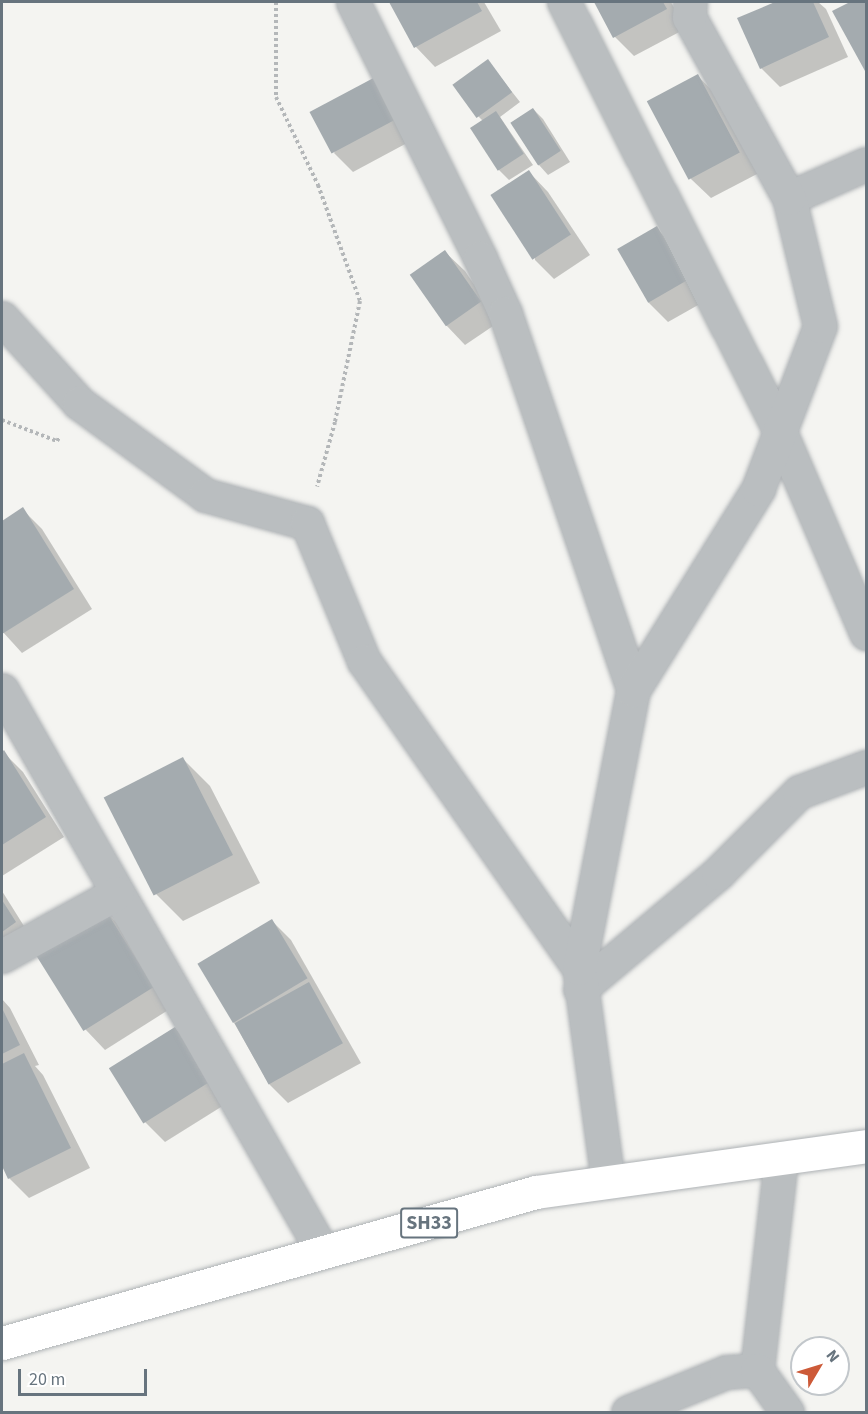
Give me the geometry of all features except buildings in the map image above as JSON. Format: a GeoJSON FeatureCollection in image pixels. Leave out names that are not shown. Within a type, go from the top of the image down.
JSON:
{"type":"FeatureCollection","features":[{"type":"Feature","properties":{"kind":"main road","name":"SH33"},"geometry":{"type":"LineString","coordinates":[[2,1343],[536,1192],[867,1146]]}},
{"type":"Feature","properties":{"kind":"street"},"geometry":{"type":"LineString","coordinates":[[353,2],[505,313],[633,690]]}},
{"type":"Feature","properties":{"kind":"street"},"geometry":{"type":"LineString","coordinates":[[564,2],[780,432],[867,633]]}},
{"type":"Feature","properties":{"kind":"street"},"geometry":{"type":"LineString","coordinates":[[608,1182],[580,978],[633,690],[758,489],[820,326],[789,198],[688,17],[690,2]]}},
{"type":"Feature","properties":{"kind":"street"},"geometry":{"type":"LineString","coordinates":[[789,198],[867,164]]}},
{"type":"Feature","properties":{"kind":"street"},"geometry":{"type":"LineString","coordinates":[[2,318],[79,403],[205,495],[307,523],[364,661],[580,978]]}},
{"type":"Feature","properties":{"kind":"street"},"geometry":{"type":"LineString","coordinates":[[2,690],[10,724],[117,893],[323,1252]]}},
{"type":"Feature","properties":{"kind":"street"},"geometry":{"type":"LineString","coordinates":[[580,978],[718,873],[799,792],[867,768]]}},
{"type":"Feature","properties":{"kind":"street"},"geometry":{"type":"LineString","coordinates":[[2,956],[117,893]]}},
{"type":"Feature","properties":{"kind":"street"},"geometry":{"type":"LineString","coordinates":[[781,1158],[757,1370],[787,1413]]}},
{"type":"Feature","properties":{"kind":"street"},"geometry":{"type":"LineString","coordinates":[[628,1413],[726,1372],[757,1370]]}},
{"type":"Feature","properties":{"kind":"path"},"geometry":{"type":"LineString","coordinates":[[276,2],[276,97],[318,185],[360,301],[335,422],[307,523]]}}]}
